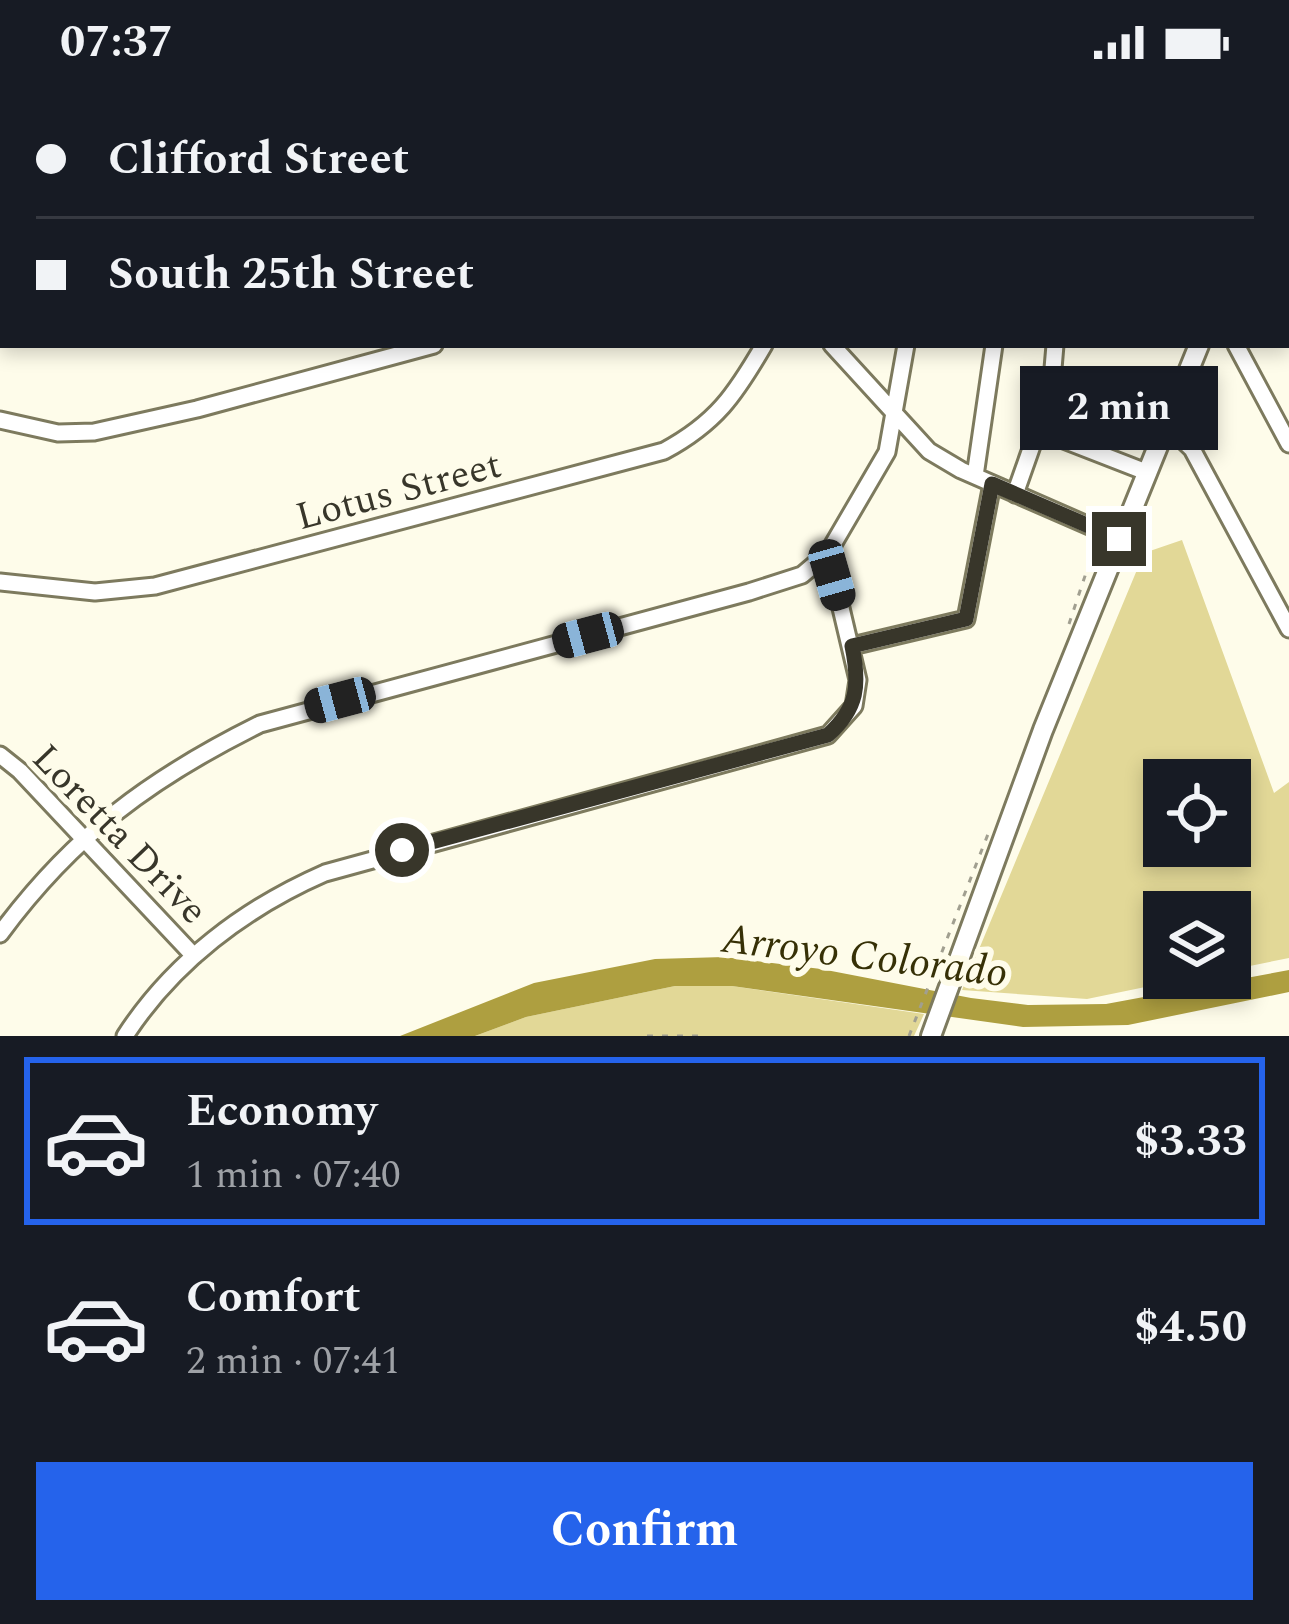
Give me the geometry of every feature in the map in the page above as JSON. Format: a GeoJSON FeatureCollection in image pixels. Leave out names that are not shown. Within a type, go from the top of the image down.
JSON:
{"type":"FeatureCollection","features":[{"type":"Feature","properties":{"kind":"main road"},"geometry":{"type":"LineString","coordinates":[[931,1036],[1043,730],[1198,348]]}},
{"type":"Feature","properties":{"kind":"street"},"geometry":{"type":"LineString","coordinates":[[0,420],[58,433],[94,432],[176,415],[423,348]]}},
{"type":"Feature","properties":{"kind":"street","name":"Lotus Street"},"geometry":{"type":"LineString","coordinates":[[0,583],[95,592],[155,586],[664,451],[696,434],[720,412],[762,348]]}},
{"type":"Feature","properties":{"kind":"street"},"geometry":{"type":"LineString","coordinates":[[835,348],[928,451],[1119,539]]}},
{"type":"Feature","properties":{"kind":"street"},"geometry":{"type":"LineString","coordinates":[[0,934],[36,886],[82,839],[172,770],[260,724],[802,574],[828,553],[886,452],[906,348]]}},
{"type":"Feature","properties":{"kind":"street"},"geometry":{"type":"LineString","coordinates":[[975,476],[994,348]]}},
{"type":"Feature","properties":{"kind":"street"},"geometry":{"type":"LineString","coordinates":[[1015,494],[1053,380],[1055,348]]}},
{"type":"Feature","properties":{"kind":"street"},"geometry":{"type":"LineString","coordinates":[[1238,348],[1289,444]]}},
{"type":"Feature","properties":{"kind":"street"},"geometry":{"type":"LineString","coordinates":[[1053,380],[1166,424],[1192,448],[1289,628]]}},
{"type":"Feature","properties":{"kind":"street"},"geometry":{"type":"LineString","coordinates":[[1038,430],[1146,472]]}},
{"type":"Feature","properties":{"kind":"street"},"geometry":{"type":"LineString","coordinates":[[852,646],[966,619],[992,484]]}},
{"type":"Feature","properties":{"kind":"street"},"geometry":{"type":"LineString","coordinates":[[125,1036],[146,1006],[194,956],[255,909],[325,873],[816,741],[854,706],[858,680],[828,553]]}},
{"type":"Feature","properties":{"kind":"street","name":"Loretta Drive"},"geometry":{"type":"LineString","coordinates":[[0,755],[194,956]]}},
{"type":"Feature","properties":{"kind":"path"},"geometry":{"type":"LineString","coordinates":[[1066,632],[1096,551],[1096,529]]}},
{"type":"Feature","properties":{"kind":"path"},"geometry":{"type":"LineString","coordinates":[[909,1036],[996,815]]}},
{"type":"Feature","properties":{"kind":"path"},"geometry":{"type":"LineString","coordinates":[[647,1036],[702,1036]]}},
{"type":"Feature","properties":{"kind":"shaded area"},"geometry":{"type":"Polygon","coordinates":[[[1182,540],[1274,793],[1289,782],[1289,958],[1251,966],[1251,891],[1143,891],[1143,987],[1087,999],[962,990],[1144,553],[1182,540]]]}},
{"type":"Feature","properties":{"kind":"shaded area","name":"Arroyo Colorado"},"geometry":{"type":"Polygon","coordinates":[[[724,957],[1028,1005],[1106,1004],[1143,997],[1251,999],[1251,977],[1289,970],[1289,992],[1128,1025],[1023,1027],[732,986],[675,986],[526,1017],[475,1036],[400,1036],[534,983],[655,959],[724,957]]]}},
{"type":"Feature","properties":{"kind":"shaded area"},"geometry":{"type":"Polygon","coordinates":[[[675,986],[732,986],[924,1014],[914,1036],[475,1036],[526,1017],[675,986]]]}},
{"type":"Feature","properties":{"kind":"route"},"geometry":{"type":"LineString","coordinates":[[402,850],[828,735],[854,706],[858,680],[852,646],[966,619],[992,484],[1119,539]]}}]}
